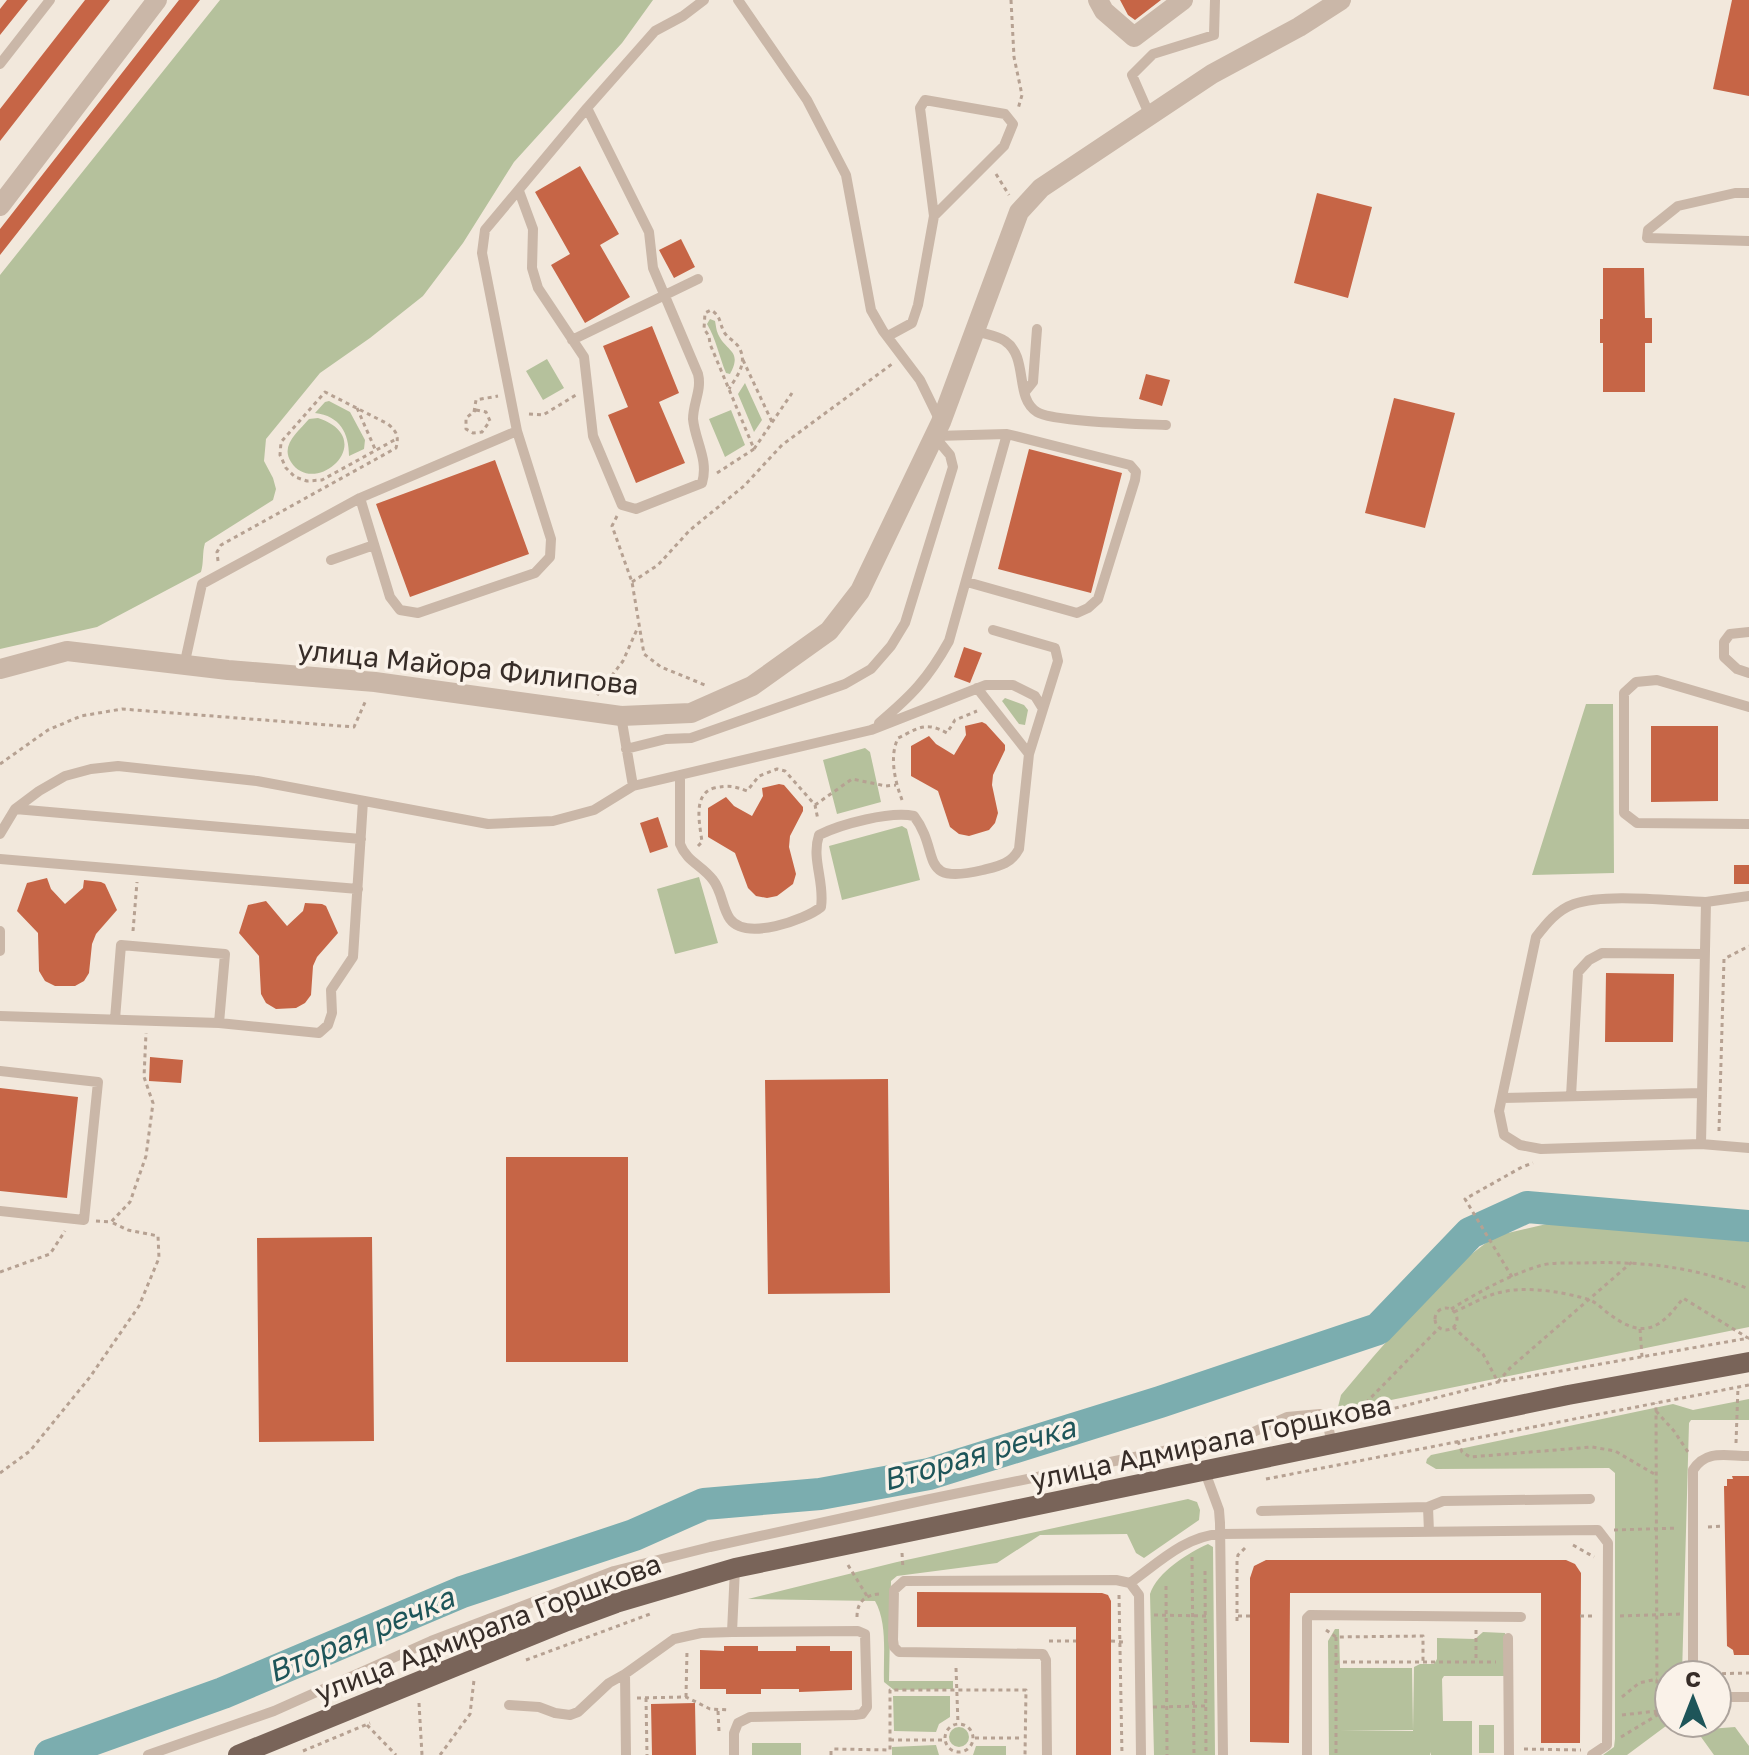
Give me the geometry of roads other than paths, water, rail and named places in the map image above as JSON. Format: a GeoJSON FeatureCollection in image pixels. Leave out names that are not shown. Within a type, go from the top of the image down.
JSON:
{"type":"FeatureCollection","features":[{"type":"Feature","properties":{"kind":"main road","name":"улица Адмирала Горшкова"},"geometry":{"type":"LineString","coordinates":[[238,1755],[591,1612],[735,1568],[1568,1395],[1749,1362]]}},
{"type":"Feature","properties":{"kind":"street"},"geometry":{"type":"LineString","coordinates":[[0,206],[157,0]]}},
{"type":"Feature","properties":{"kind":"street"},"geometry":{"type":"LineString","coordinates":[[1098,0],[1104,11],[1134,37],[1183,0]]}},
{"type":"Feature","properties":{"kind":"street","name":"улица Майора Филипова"},"geometry":{"type":"LineString","coordinates":[[0,669],[67,651],[184,666],[375,682],[621,716],[691,713],[752,686],[829,631],[860,591],[937,429],[1019,212],[1041,188],[1212,74],[1299,27],[1341,0]]}},
{"type":"Feature","properties":{"kind":"lane"},"geometry":{"type":"LineString","coordinates":[[0,64],[50,0]]}},
{"type":"Feature","properties":{"kind":"lane"},"geometry":{"type":"LineString","coordinates":[[360,498],[390,597],[400,610],[418,613],[535,573],[550,557],[551,539],[513,414],[482,253],[485,230],[655,31],[704,0]]}},
{"type":"Feature","properties":{"kind":"lane"},"geometry":{"type":"LineString","coordinates":[[626,749],[666,739],[691,738],[743,722],[845,684],[871,669],[891,646],[905,623],[953,467],[937,429],[930,395],[871,310],[846,175],[807,100],[738,0]]}},
{"type":"Feature","properties":{"kind":"lane"},"geometry":{"type":"LineString","coordinates":[[1150,116],[1132,75],[1153,54],[1214,35],[1215,0]]}},
{"type":"Feature","properties":{"kind":"lane"},"geometry":{"type":"LineString","coordinates":[[1299,27],[1327,0]]}},
{"type":"Feature","properties":{"kind":"lane"},"geometry":{"type":"LineString","coordinates":[[888,336],[912,323],[934,216],[920,108],[925,100],[1005,114],[1013,124],[1004,146],[934,216]]}},
{"type":"Feature","properties":{"kind":"lane"},"geometry":{"type":"LineString","coordinates":[[519,191],[533,229],[532,268],[538,288],[584,357],[593,436],[622,505],[636,509],[702,483],[706,472],[693,421],[700,383],[653,268],[649,232],[587,108]]}},
{"type":"Feature","properties":{"kind":"lane"},"geometry":{"type":"LineString","coordinates":[[1749,193],[1735,193],[1678,206],[1648,230],[1647,238],[1749,241]]}},
{"type":"Feature","properties":{"kind":"lane"},"geometry":{"type":"LineString","coordinates":[[572,340],[698,279]]}},
{"type":"Feature","properties":{"kind":"lane"},"geometry":{"type":"LineString","coordinates":[[1025,392],[1033,382],[1037,329]]}},
{"type":"Feature","properties":{"kind":"lane"},"geometry":{"type":"LineString","coordinates":[[976,331],[1005,341],[1015,351],[1027,402],[1038,413],[1058,418],[1166,425]]}},
{"type":"Feature","properties":{"kind":"lane"},"geometry":{"type":"LineString","coordinates":[[937,429],[1007,434],[1130,465],[1136,472],[1098,599],[1088,608],[1077,613],[967,582]]}},
{"type":"Feature","properties":{"kind":"lane"},"geometry":{"type":"LineString","coordinates":[[184,666],[202,584],[360,498],[517,431]]}},
{"type":"Feature","properties":{"kind":"lane"},"geometry":{"type":"LineString","coordinates":[[871,730],[907,700],[932,673],[949,641],[1007,434]]}},
{"type":"Feature","properties":{"kind":"lane"},"geometry":{"type":"LineString","coordinates":[[331,560],[374,545]]}},
{"type":"Feature","properties":{"kind":"lane"},"geometry":{"type":"LineString","coordinates":[[680,775],[680,836],[684,854],[716,883],[729,919],[739,927],[751,930],[809,916],[821,907],[823,893],[815,848],[819,835],[831,829],[900,813],[914,816],[922,826],[934,866],[943,873],[956,876],[1007,864],[1019,849],[1029,754],[1058,661],[1055,648],[993,630]]}},
{"type":"Feature","properties":{"kind":"lane"},"geometry":{"type":"LineString","coordinates":[[1749,632],[1730,634],[1724,642],[1724,657],[1737,669],[1749,673]]}},
{"type":"Feature","properties":{"kind":"lane"},"geometry":{"type":"LineString","coordinates":[[1749,707],[1657,680],[1636,682],[1624,693],[1624,813],[1637,823],[1749,824]]}},
{"type":"Feature","properties":{"kind":"lane"},"geometry":{"type":"LineString","coordinates":[[0,834],[15,809],[39,791],[65,776],[91,769],[118,766],[257,781],[488,824],[553,821],[594,810],[633,786],[871,730],[986,685],[1013,685],[1035,696],[1043,709]]}},
{"type":"Feature","properties":{"kind":"lane"},"geometry":{"type":"LineString","coordinates":[[977,688],[1029,754]]}},
{"type":"Feature","properties":{"kind":"lane"},"geometry":{"type":"LineString","coordinates":[[621,716],[633,786]]}},
{"type":"Feature","properties":{"kind":"lane"},"geometry":{"type":"LineString","coordinates":[[0,1016],[219,1023],[319,1033],[328,1025],[332,1013],[331,990],[353,957],[363,801]]}},
{"type":"Feature","properties":{"kind":"lane"},"geometry":{"type":"LineString","coordinates":[[15,809],[361,839]]}},
{"type":"Feature","properties":{"kind":"lane"},"geometry":{"type":"LineString","coordinates":[[0,859],[358,889]]}},
{"type":"Feature","properties":{"kind":"lane"},"geometry":{"type":"LineString","coordinates":[[1749,896],[1706,902],[1605,899],[1573,904],[1551,918],[1536,937],[1499,1111],[1504,1135],[1520,1145],[1541,1149],[1701,1144],[1749,1148]]}},
{"type":"Feature","properties":{"kind":"lane"},"geometry":{"type":"LineString","coordinates":[[1701,1144],[1706,902]]}},
{"type":"Feature","properties":{"kind":"lane"},"geometry":{"type":"LineString","coordinates":[[0,931],[0,951]]}},
{"type":"Feature","properties":{"kind":"lane"},"geometry":{"type":"LineString","coordinates":[[115,1019],[121,945],[225,954],[219,1023]]}},
{"type":"Feature","properties":{"kind":"lane"},"geometry":{"type":"LineString","coordinates":[[1571,1096],[1578,972],[1589,960],[1602,953],[1705,954]]}},
{"type":"Feature","properties":{"kind":"lane"},"geometry":{"type":"LineString","coordinates":[[0,1071],[98,1082],[78,1220],[0,1211]]}},
{"type":"Feature","properties":{"kind":"lane"},"geometry":{"type":"LineString","coordinates":[[1502,1098],[1702,1093]]}},
{"type":"Feature","properties":{"kind":"lane"},"geometry":{"type":"LineString","coordinates":[[148,1755],[274,1711],[431,1641],[614,1571],[930,1499],[1251,1433],[1287,1417],[1320,1414],[1328,1425],[1332,1445]]}},
{"type":"Feature","properties":{"kind":"lane"},"geometry":{"type":"LineString","coordinates":[[1693,1659],[1693,1470],[1707,1456],[1749,1456]]}},
{"type":"Feature","properties":{"kind":"lane"},"geometry":{"type":"LineString","coordinates":[[1205,1472],[1219,1510],[1223,1755]]}},
{"type":"Feature","properties":{"kind":"lane"},"geometry":{"type":"LineString","coordinates":[[1261,1511],[1428,1507],[1451,1500],[1590,1499]]}},
{"type":"Feature","properties":{"kind":"lane"},"geometry":{"type":"LineString","coordinates":[[1428,1507],[1429,1532]]}},
{"type":"Feature","properties":{"kind":"lane"},"geometry":{"type":"LineString","coordinates":[[1130,1583],[1205,1535],[1598,1530],[1608,1543],[1609,1716],[1607,1745],[1591,1752]]}},
{"type":"Feature","properties":{"kind":"lane"},"geometry":{"type":"LineString","coordinates":[[732,1632],[735,1568]]}},
{"type":"Feature","properties":{"kind":"lane"},"geometry":{"type":"LineString","coordinates":[[1047,1755],[1046,1660],[1043,1654],[899,1652],[894,1647],[894,1590],[904,1581],[1116,1580],[1130,1583],[1139,1595],[1141,1755]]}},
{"type":"Feature","properties":{"kind":"lane"},"geometry":{"type":"LineString","coordinates":[[1307,1755],[1307,1618],[1310,1615],[1521,1617]]}},
{"type":"Feature","properties":{"kind":"lane"},"geometry":{"type":"LineString","coordinates":[[509,1705],[539,1707],[570,1715],[578,1712],[609,1683],[661,1647],[687,1635],[858,1631],[865,1634],[867,1707],[862,1714],[750,1717],[738,1723],[734,1733],[734,1755]]}},
{"type":"Feature","properties":{"kind":"lane"},"geometry":{"type":"LineString","coordinates":[[1508,1638],[1509,1752]]}},
{"type":"Feature","properties":{"kind":"lane"},"geometry":{"type":"LineString","coordinates":[[625,1674],[626,1755]]}},
{"type":"Feature","properties":{"kind":"waterway","name":"Вторая речка"},"geometry":{"type":"LineString","coordinates":[[50,1755],[223,1693],[462,1592],[634,1535],[704,1504],[820,1494],[929,1474],[1160,1402],[1378,1329],[1470,1233],[1527,1207],[1749,1226]]}}]}
